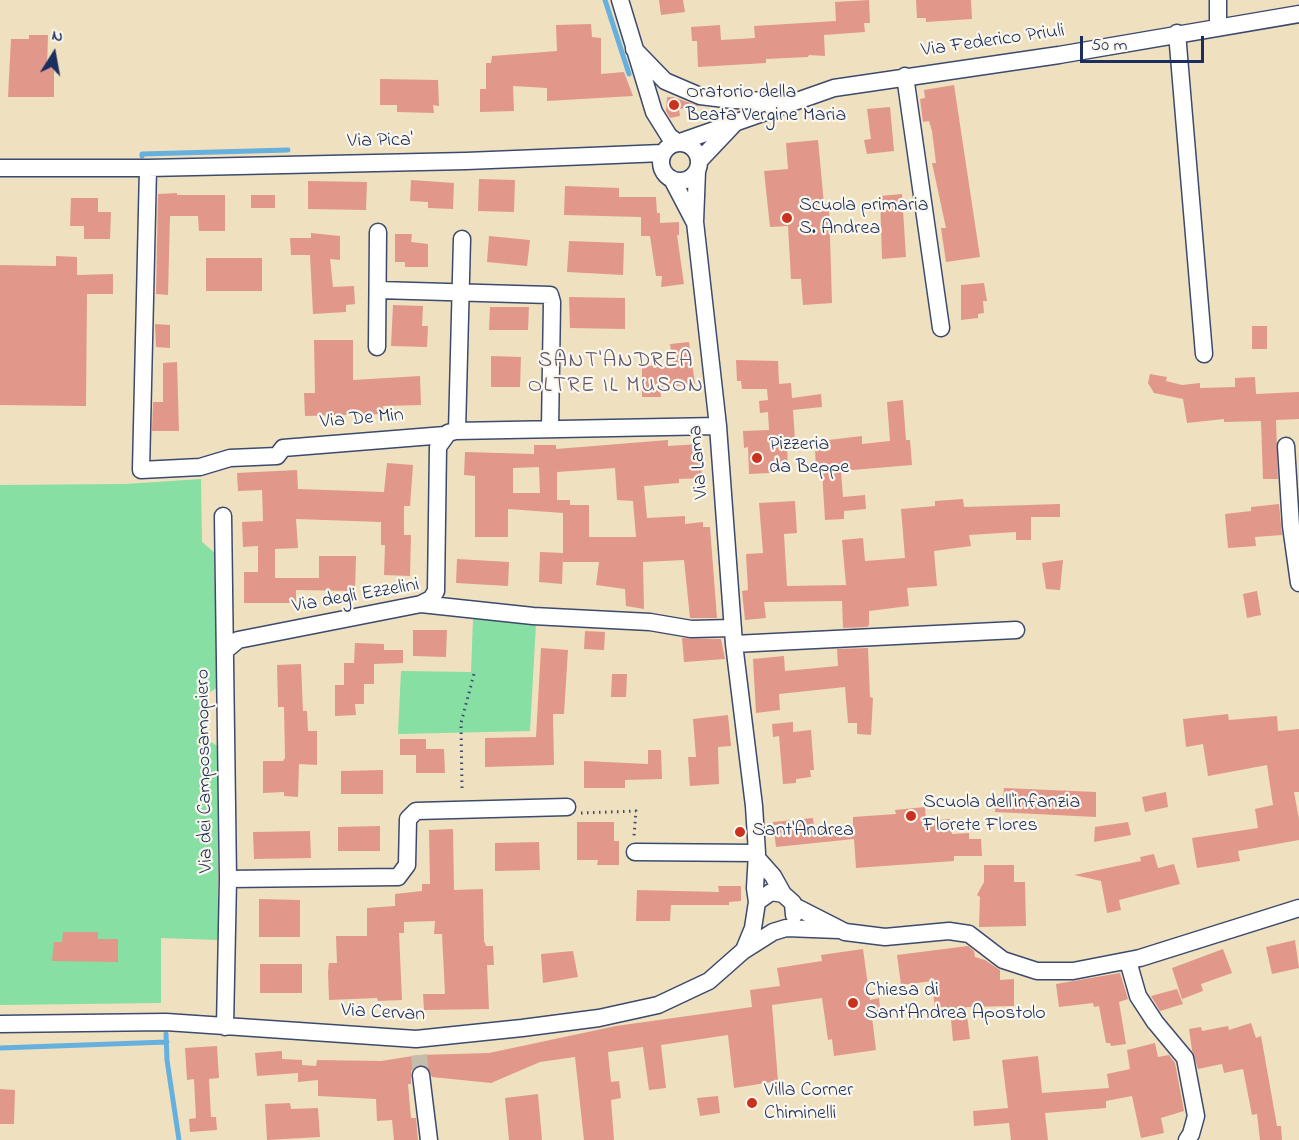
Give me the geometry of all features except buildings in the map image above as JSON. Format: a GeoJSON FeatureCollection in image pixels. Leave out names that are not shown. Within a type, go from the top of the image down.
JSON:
{"type":"FeatureCollection","features":[{"type":"Feature","properties":{"kind":"street"},"geometry":{"type":"LineString","coordinates":[[620,0],[654,112],[669,136],[671,147],[668,175],[683,181],[698,166],[693,148],[671,147]]}},
{"type":"Feature","properties":{"kind":"street"},"geometry":{"type":"LineString","coordinates":[[1218,0],[1218,26]]}},
{"type":"Feature","properties":{"kind":"street","name":"Via Federico Priuli"},"geometry":{"type":"LineString","coordinates":[[671,147],[712,129],[734,124],[834,88],[1059,55],[1177,33],[1299,14]]}},
{"type":"Feature","properties":{"kind":"street"},"geometry":{"type":"LineString","coordinates":[[1177,33],[1204,354]]}},
{"type":"Feature","properties":{"kind":"street"},"geometry":{"type":"LineString","coordinates":[[634,49],[665,81],[700,96],[775,102],[802,99]]}},
{"type":"Feature","properties":{"kind":"street"},"geometry":{"type":"LineString","coordinates":[[905,76],[941,328]]}},
{"type":"Feature","properties":{"kind":"street","name":"Via Federico Priuli"},"geometry":{"type":"LineString","coordinates":[[698,166],[734,124]]}},
{"type":"Feature","properties":{"kind":"street","name":"Via Pica'"},"geometry":{"type":"LineString","coordinates":[[0,168],[148,168],[614,156],[671,147]]}},
{"type":"Feature","properties":{"kind":"street","name":"Via Pica'"},"geometry":{"type":"LineString","coordinates":[[614,156],[668,175]]}},
{"type":"Feature","properties":{"kind":"street","name":"Via Lama"},"geometry":{"type":"LineString","coordinates":[[698,166],[695,222],[718,426],[734,636],[754,806],[757,855],[756,909],[753,928],[744,950]]}},
{"type":"Feature","properties":{"kind":"street","name":"Via De Min"},"geometry":{"type":"LineString","coordinates":[[148,168],[141,470],[200,467],[230,458],[277,456],[283,448],[550,429],[718,426]]}},
{"type":"Feature","properties":{"kind":"street","name":"Via Lama"},"geometry":{"type":"LineString","coordinates":[[668,175],[695,222]]}},
{"type":"Feature","properties":{"kind":"street"},"geometry":{"type":"LineString","coordinates":[[378,232],[378,347]]}},
{"type":"Feature","properties":{"kind":"street"},"geometry":{"type":"LineString","coordinates":[[421,604],[431,599],[436,591],[460,292],[462,239]]}},
{"type":"Feature","properties":{"kind":"street"},"geometry":{"type":"LineString","coordinates":[[378,290],[546,293],[552,297],[550,429]]}},
{"type":"Feature","properties":{"kind":"street"},"geometry":{"type":"LineString","coordinates":[[1286,446],[1291,526],[1299,583]]}},
{"type":"Feature","properties":{"kind":"street","name":"Via dei Camposamopiero"},"geometry":{"type":"LineString","coordinates":[[223,516],[228,879],[225,1027]]}},
{"type":"Feature","properties":{"kind":"street","name":"Via degli Ezzelini"},"geometry":{"type":"LineString","coordinates":[[226,650],[238,640],[421,604],[533,616],[650,622],[734,636]]}},
{"type":"Feature","properties":{"kind":"street"},"geometry":{"type":"LineString","coordinates":[[734,636],[1016,630]]}},
{"type":"Feature","properties":{"kind":"street"},"geometry":{"type":"LineString","coordinates":[[228,879],[399,877],[407,865],[408,819],[416,812],[569,811]]}},
{"type":"Feature","properties":{"kind":"street"},"geometry":{"type":"LineString","coordinates":[[635,852],[757,855],[788,900],[794,917],[780,930]]}},
{"type":"Feature","properties":{"kind":"street"},"geometry":{"type":"LineString","coordinates":[[839,930],[771,892],[756,909],[760,927],[780,930],[839,930],[885,937],[949,931],[969,934],[1003,960],[1037,971],[1073,971],[1128,961],[1299,908]]}},
{"type":"Feature","properties":{"kind":"street","name":"Via Cervan"},"geometry":{"type":"LineString","coordinates":[[0,1024],[166,1022],[418,1047],[599,1018],[658,1005],[709,981],[744,950],[780,930]]}},
{"type":"Feature","properties":{"kind":"street"},"geometry":{"type":"LineString","coordinates":[[1128,961],[1138,996],[1155,1022],[1185,1058],[1196,1116],[1193,1138]]}},
{"type":"Feature","properties":{"kind":"street"},"geometry":{"type":"LineString","coordinates":[[421,1075],[429,1140]]}},
{"type":"Feature","properties":{"kind":"path"},"geometry":{"type":"LineString","coordinates":[[462,788],[461,723],[474,674]]}},
{"type":"Feature","properties":{"kind":"path"},"geometry":{"type":"LineString","coordinates":[[569,811],[636,811],[635,852]]}},
{"type":"Feature","properties":{"kind":"green space"},"geometry":{"type":"Polygon","coordinates":[[[201,479],[202,542],[214,552],[217,688],[205,695],[205,739],[218,746],[218,940],[161,938],[161,1003],[0,1005],[0,485],[125,484],[201,479]]]}},
{"type":"Feature","properties":{"kind":"green space"},"geometry":{"type":"Polygon","coordinates":[[[473,619],[536,624],[530,731],[398,734],[401,671],[471,672],[473,619]]]}},
{"type":"Feature","properties":{"kind":"waterway"},"geometry":{"type":"LineString","coordinates":[[605,0],[629,74]]}},
{"type":"Feature","properties":{"kind":"waterway"},"geometry":{"type":"LineString","coordinates":[[142,156],[142,154],[288,150]]}},
{"type":"Feature","properties":{"kind":"waterway"},"geometry":{"type":"LineString","coordinates":[[166,1034],[167,1060],[179,1140]]}},
{"type":"Feature","properties":{"kind":"waterway"},"geometry":{"type":"LineString","coordinates":[[0,1048],[167,1042]]}},
{"type":"Feature","properties":{"kind":"tunnel"},"geometry":{"type":"LineString","coordinates":[[419,1055],[421,1075]]}},
{"type":"Feature","properties":{"kind":"place","name":"Oratorio della Beata Vergine Maria"},"geometry":{"type":"Point","coordinates":[674,105]}},
{"type":"Feature","properties":{"kind":"place","name":"Scuola primaria S. Andrea"},"geometry":{"type":"Point","coordinates":[787,218]}},
{"type":"Feature","properties":{"kind":"place","name":"Pizzeria da Beppe"},"geometry":{"type":"Point","coordinates":[757,458]}},
{"type":"Feature","properties":{"kind":"place","name":"Scuola dell'infanzia Florete Flores"},"geometry":{"type":"Point","coordinates":[911,816]}},
{"type":"Feature","properties":{"kind":"place","name":"Sant'Andrea"},"geometry":{"type":"Point","coordinates":[740,832]}},
{"type":"Feature","properties":{"kind":"place","name":"Chiesa di Sant'Andrea Apostolo"},"geometry":{"type":"Point","coordinates":[853,1003]}},
{"type":"Feature","properties":{"kind":"place","name":"Villa Corner Chiminelli"},"geometry":{"type":"Point","coordinates":[752,1103]}},
{"type":"Feature","properties":{"kind":"district","name":"SANT'ANDREA OLTRE IL MUSON"},"geometry":{"type":"Point","coordinates":[616,374]}}]}
